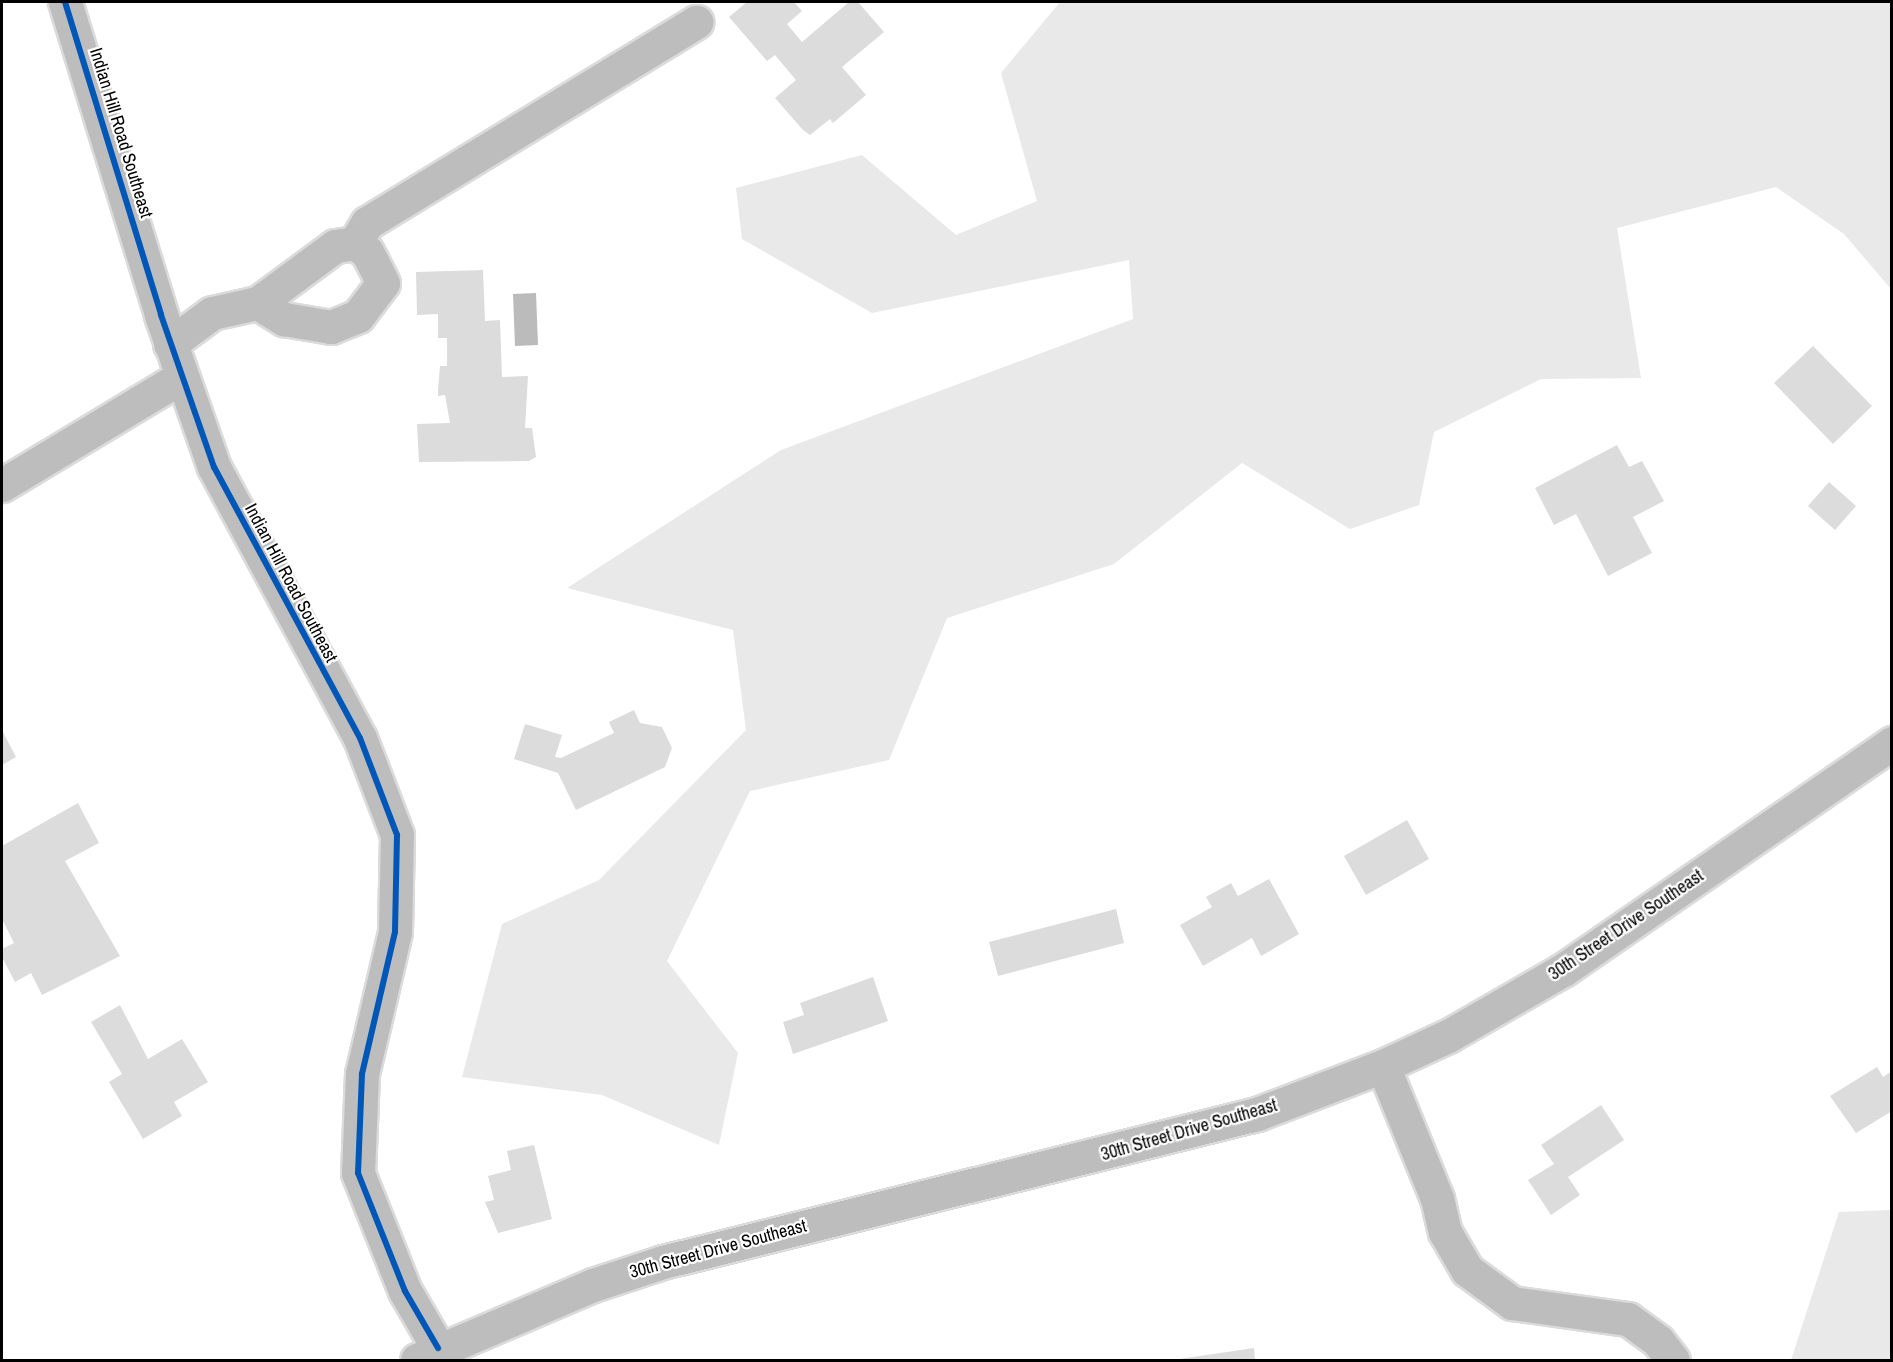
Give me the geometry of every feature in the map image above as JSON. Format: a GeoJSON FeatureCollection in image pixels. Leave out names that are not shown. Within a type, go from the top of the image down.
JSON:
{"type":"FeatureCollection","features":[{"type":"Feature","properties":{"kind":"street","name":"Indian Hill Road Southeast"},"geometry":{"type":"LineString","coordinates":[[65,2],[170,344],[214,468],[360,738],[397,835],[394,932],[362,1074],[358,1173],[405,1291],[427,1354]]}},
{"type":"Feature","properties":{"kind":"street"},"geometry":{"type":"LineString","coordinates":[[355,243],[367,223],[696,22]]}},
{"type":"Feature","properties":{"kind":"street"},"geometry":{"type":"LineString","coordinates":[[170,344],[212,313],[258,303],[334,246],[355,243],[367,252],[383,283],[358,316],[331,327],[284,319],[258,303]]}},
{"type":"Feature","properties":{"kind":"street"},"geometry":{"type":"LineString","coordinates":[[2,485],[181,377]]}},
{"type":"Feature","properties":{"kind":"street","name":"30th Street Drive Southeast"},"geometry":{"type":"LineString","coordinates":[[427,1354],[663,1262],[1257,1114],[1383,1066],[1448,1036],[1563,970],[1892,743]]}},
{"type":"Feature","properties":{"kind":"street"},"geometry":{"type":"LineString","coordinates":[[1383,1066],[1437,1198],[1444,1232],[1467,1270],[1512,1303],[1628,1319],[1658,1341],[1673,1360]]}},
{"type":"Feature","properties":{"kind":"shaded area"},"geometry":{"type":"Polygon","coordinates":[[[1060,2],[1891,2],[1891,289],[1844,234],[1776,187],[1617,228],[1641,378],[1541,379],[1434,432],[1419,505],[1350,529],[1242,463],[1114,564],[947,618],[889,760],[750,791],[667,961],[738,1053],[719,1145],[602,1095],[462,1077],[502,924],[599,880],[746,730],[733,630],[567,588],[781,450],[1133,319],[1129,260],[872,313],[742,239],[736,188],[862,155],[956,235],[1037,201],[1001,73],[1060,2]]]}},
{"type":"Feature","properties":{"kind":"shaded area"},"geometry":{"type":"Polygon","coordinates":[[[536,293],[538,345],[515,346],[513,294],[536,293]]]}},
{"type":"Feature","properties":{"kind":"shaded area"},"geometry":{"type":"Polygon","coordinates":[[[1891,1210],[1891,1360],[1791,1360],[1839,1212],[1891,1210]]]}},
{"type":"Feature","properties":{"kind":"building"},"geometry":{"type":"Polygon","coordinates":[[[747,2],[794,2],[802,11],[787,24],[802,42],[849,2],[858,2],[884,32],[842,67],[866,95],[833,123],[830,119],[810,135],[803,130],[775,98],[796,80],[775,55],[767,61],[729,17],[747,2]]]}},
{"type":"Feature","properties":{"kind":"building"},"geometry":{"type":"Polygon","coordinates":[[[483,270],[485,321],[500,320],[502,377],[528,376],[525,428],[532,428],[536,457],[529,461],[419,462],[417,424],[450,423],[445,395],[438,396],[440,366],[447,366],[447,338],[438,338],[438,314],[417,315],[416,272],[483,270]]]}},
{"type":"Feature","properties":{"kind":"building"},"geometry":{"type":"Polygon","coordinates":[[[1813,346],[1872,406],[1833,444],[1774,383],[1813,346]]]}},
{"type":"Feature","properties":{"kind":"building"},"geometry":{"type":"Polygon","coordinates":[[[1617,445],[1629,467],[1642,461],[1664,501],[1633,517],[1652,553],[1608,576],[1576,514],[1554,525],[1535,488],[1617,445]]]}},
{"type":"Feature","properties":{"kind":"building"},"geometry":{"type":"Polygon","coordinates":[[[1829,482],[1856,506],[1835,530],[1808,506],[1829,482]]]}},
{"type":"Feature","properties":{"kind":"building"},"geometry":{"type":"Polygon","coordinates":[[[634,710],[640,723],[662,727],[672,748],[665,767],[576,810],[558,773],[514,759],[525,724],[562,735],[555,757],[561,758],[614,733],[609,722],[634,710]]]}},
{"type":"Feature","properties":{"kind":"building"},"geometry":{"type":"Polygon","coordinates":[[[2,730],[16,757],[2,765],[2,730]]]}},
{"type":"Feature","properties":{"kind":"building"},"geometry":{"type":"Polygon","coordinates":[[[78,803],[99,843],[65,861],[120,956],[42,995],[31,973],[15,982],[2,957],[2,949],[14,943],[2,919],[2,846],[78,803]]]}},
{"type":"Feature","properties":{"kind":"building"},"geometry":{"type":"Polygon","coordinates":[[[1407,820],[1429,859],[1366,895],[1344,856],[1407,820]]]}},
{"type":"Feature","properties":{"kind":"building"},"geometry":{"type":"Polygon","coordinates":[[[1269,879],[1299,934],[1261,956],[1252,938],[1203,966],[1180,925],[1212,907],[1206,897],[1231,883],[1238,896],[1269,879]]]}},
{"type":"Feature","properties":{"kind":"building"},"geometry":{"type":"Polygon","coordinates":[[[1116,909],[1124,943],[998,976],[989,942],[1116,909]]]}},
{"type":"Feature","properties":{"kind":"building"},"geometry":{"type":"Polygon","coordinates":[[[873,977],[888,1021],[793,1054],[783,1022],[804,1015],[800,1003],[873,977]]]}},
{"type":"Feature","properties":{"kind":"building"},"geometry":{"type":"Polygon","coordinates":[[[120,1005],[148,1059],[182,1039],[208,1082],[174,1102],[182,1116],[143,1139],[109,1082],[122,1074],[91,1022],[120,1005]]]}},
{"type":"Feature","properties":{"kind":"building"},"geometry":{"type":"Polygon","coordinates":[[[1877,1067],[1883,1077],[1892,1071],[1892,1111],[1856,1133],[1830,1096],[1877,1067]]]}},
{"type":"Feature","properties":{"kind":"building"},"geometry":{"type":"Polygon","coordinates":[[[1601,1105],[1624,1140],[1568,1177],[1580,1195],[1551,1215],[1528,1180],[1554,1164],[1541,1145],[1601,1105]]]}},
{"type":"Feature","properties":{"kind":"building"},"geometry":{"type":"Polygon","coordinates":[[[534,1145],[552,1219],[498,1233],[485,1202],[494,1200],[488,1176],[511,1170],[507,1151],[534,1145]]]}},
{"type":"Feature","properties":{"kind":"building"},"geometry":{"type":"Polygon","coordinates":[[[1254,1348],[1255,1360],[1179,1360],[1179,1359],[1254,1348]]]}},
{"type":"Feature","properties":{"kind":"cycle path"},"geometry":{"type":"LineString","coordinates":[[65,2],[161,315],[214,467],[360,738],[397,835],[395,932],[362,1074],[358,1173],[405,1291],[438,1348]]}}]}
